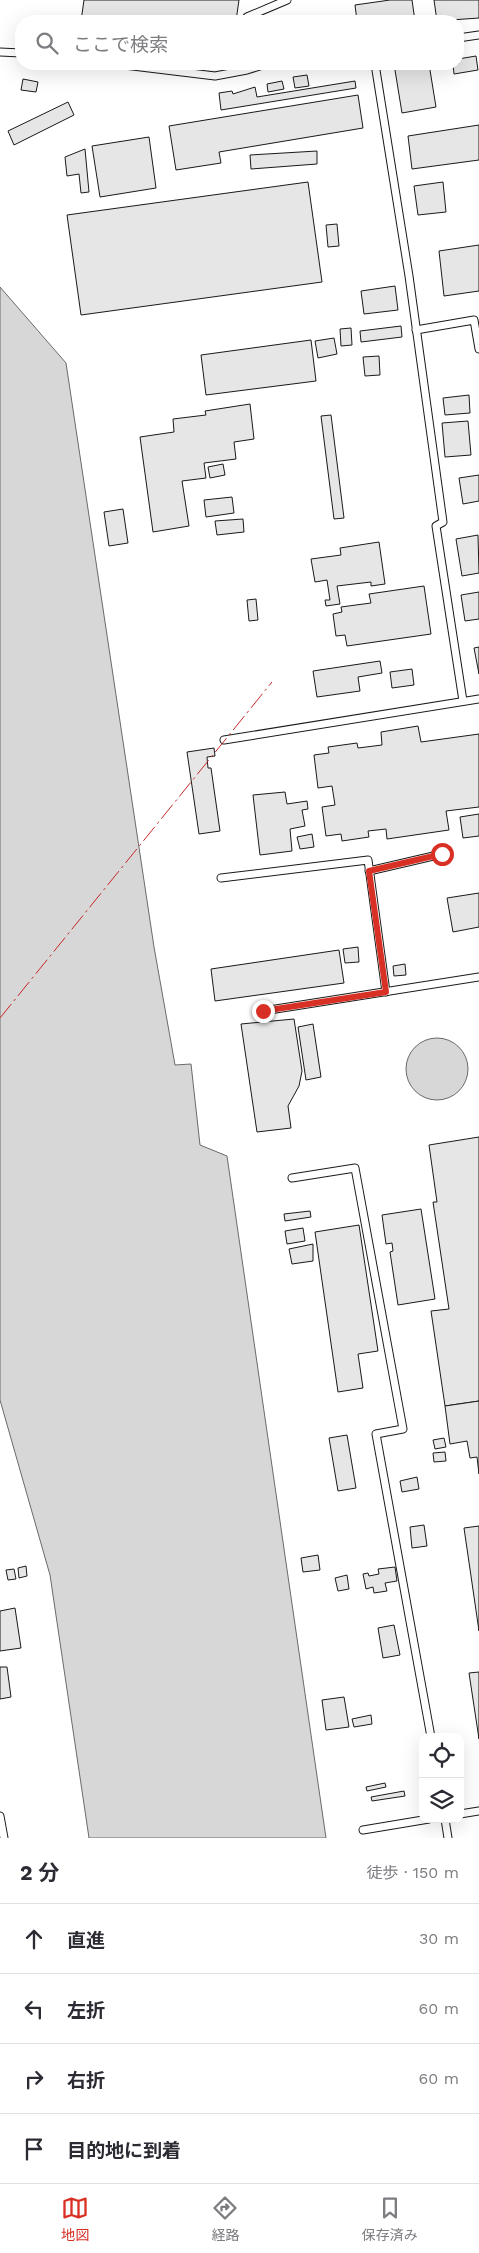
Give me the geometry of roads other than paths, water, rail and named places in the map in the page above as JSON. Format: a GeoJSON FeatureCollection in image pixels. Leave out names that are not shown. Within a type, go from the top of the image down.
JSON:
{"type":"FeatureCollection","features":[{"type":"Feature","properties":{"kind":"lane"},"geometry":{"type":"LineString","coordinates":[[252,15],[287,0]]}},
{"type":"Feature","properties":{"kind":"lane"},"geometry":{"type":"LineString","coordinates":[[464,37],[479,35]]}},
{"type":"Feature","properties":{"kind":"lane"},"geometry":{"type":"LineString","coordinates":[[0,52],[15,53]]}},
{"type":"Feature","properties":{"kind":"lane"},"geometry":{"type":"LineString","coordinates":[[166,70],[215,76],[236,70]]}},
{"type":"Feature","properties":{"kind":"lane"},"geometry":{"type":"LineString","coordinates":[[376,70],[443,522],[436,526],[462,701]]}},
{"type":"Feature","properties":{"kind":"lane"},"geometry":{"type":"LineString","coordinates":[[416,330],[474,320],[479,349]]}},
{"type":"Feature","properties":{"kind":"lane"},"geometry":{"type":"LineString","coordinates":[[224,740],[479,699]]}},
{"type":"Feature","properties":{"kind":"lane"},"geometry":{"type":"LineString","coordinates":[[369,871],[442,854]]}},
{"type":"Feature","properties":{"kind":"lane"},"geometry":{"type":"LineString","coordinates":[[221,878],[368,860],[386,992]]}},
{"type":"Feature","properties":{"kind":"lane"},"geometry":{"type":"LineString","coordinates":[[263,1011],[479,978]]}},
{"type":"Feature","properties":{"kind":"lane"},"geometry":{"type":"LineString","coordinates":[[292,1178],[355,1168],[403,1429],[376,1434],[429,1733]]}},
{"type":"Feature","properties":{"kind":"lane"},"geometry":{"type":"LineString","coordinates":[[464,1813],[479,1811]]}},
{"type":"Feature","properties":{"kind":"lane"},"geometry":{"type":"LineString","coordinates":[[0,1816],[4,1838]]}},
{"type":"Feature","properties":{"kind":"lane"},"geometry":{"type":"LineString","coordinates":[[363,1830],[419,1821]]}},
{"type":"Feature","properties":{"kind":"lane"},"geometry":{"type":"LineString","coordinates":[[446,1823],[448,1838]]}}]}
